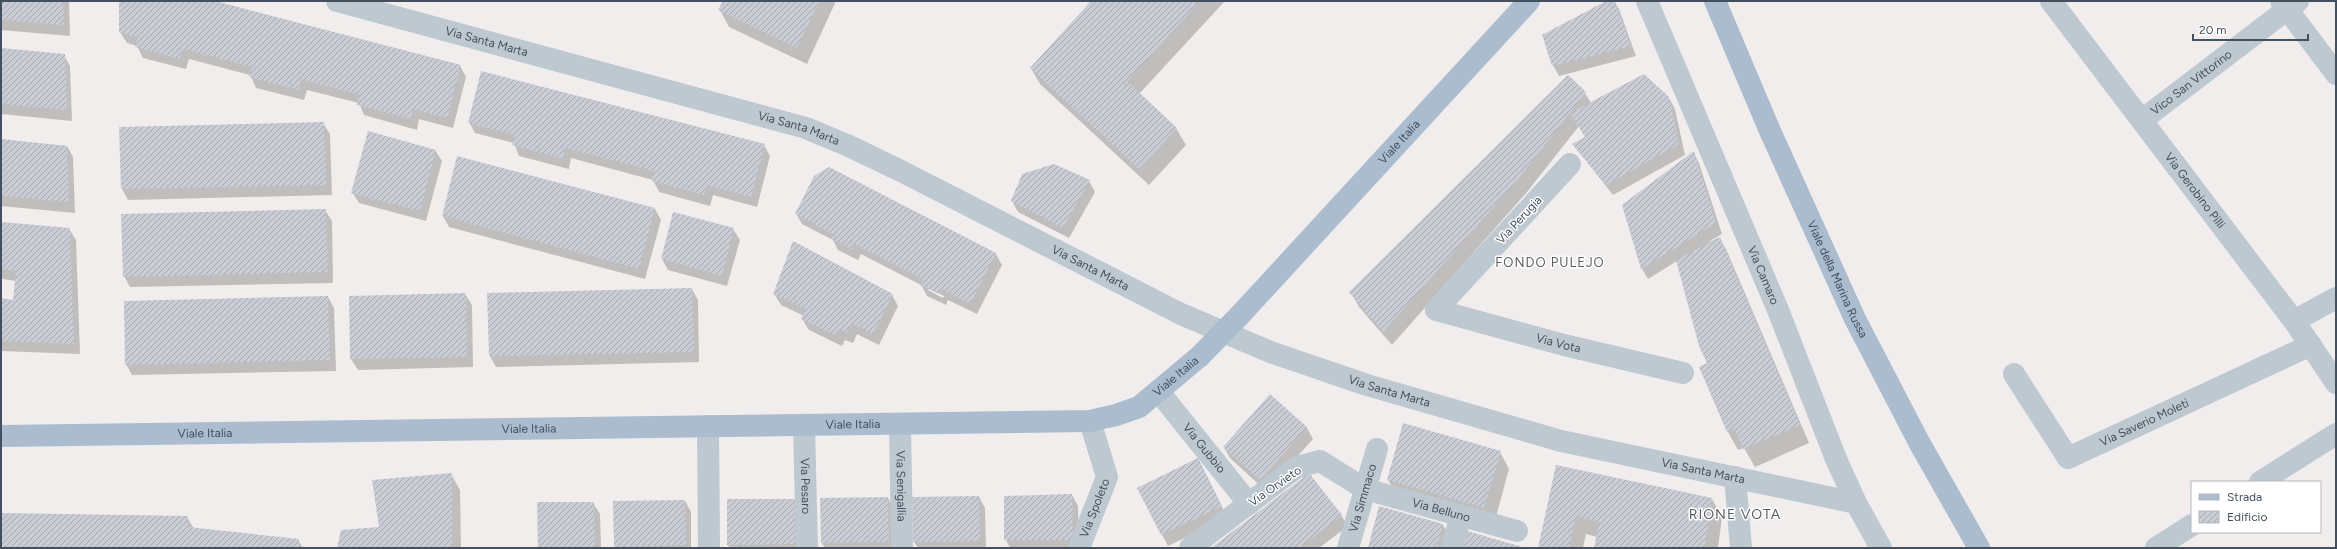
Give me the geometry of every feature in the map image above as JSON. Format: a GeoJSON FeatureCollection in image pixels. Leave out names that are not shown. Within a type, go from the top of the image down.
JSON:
{"type":"FeatureCollection","features":[{"type":"Feature","properties":{"kind":"main road","name":"Viale Italia"},"geometry":{"type":"LineString","coordinates":[[1,436],[1090,421],[1116,416],[1139,407],[1159,392],[1200,356],[1240,315],[1529,1]]}},
{"type":"Feature","properties":{"kind":"main road","name":"Viale della Marina Russa"},"geometry":{"type":"LineString","coordinates":[[1715,1],[1767,124],[1855,319],[1920,444],[1979,548]]}},
{"type":"Feature","properties":{"kind":"street","name":"Via Santa Marta"},"geometry":{"type":"LineString","coordinates":[[337,1],[806,128],[878,160],[1181,314],[1273,353],[1367,385],[1561,441],[1856,502]]}},
{"type":"Feature","properties":{"kind":"street","name":"Via Camaro"},"geometry":{"type":"LineString","coordinates":[[1647,1],[1778,310],[1836,459],[1856,502],[1881,548]]}},
{"type":"Feature","properties":{"kind":"street","name":"Via Gerobino Pilli"},"geometry":{"type":"LineString","coordinates":[[2051,1],[2294,321],[2336,383]]}},
{"type":"Feature","properties":{"kind":"street"},"geometry":{"type":"LineString","coordinates":[[2289,4],[2336,74]]}},
{"type":"Feature","properties":{"kind":"street","name":"Vico San Vittorino"},"geometry":{"type":"LineString","coordinates":[[2142,120],[2289,4]]}},
{"type":"Feature","properties":{"kind":"street","name":"Via Perugia"},"geometry":{"type":"LineString","coordinates":[[1436,310],[1570,164]]}},
{"type":"Feature","properties":{"kind":"street"},"geometry":{"type":"LineString","coordinates":[[2294,321],[2336,298]]}},
{"type":"Feature","properties":{"kind":"street","name":"Via Vota"},"geometry":{"type":"LineString","coordinates":[[1436,310],[1564,345],[1683,373]]}},
{"type":"Feature","properties":{"kind":"street","name":"Via Saverio Moleti"},"geometry":{"type":"LineString","coordinates":[[2014,374],[2068,458],[2311,345]]}},
{"type":"Feature","properties":{"kind":"street","name":"Via Gubbio"},"geometry":{"type":"LineString","coordinates":[[1159,392],[1249,504]]}},
{"type":"Feature","properties":{"kind":"street","name":"Via Spoleto"},"geometry":{"type":"LineString","coordinates":[[1079,548],[1107,477],[1090,421]]}},
{"type":"Feature","properties":{"kind":"street","name":"Via Senigallia"},"geometry":{"type":"LineString","coordinates":[[900,424],[902,548]]}},
{"type":"Feature","properties":{"kind":"street","name":"Via Pesaro"},"geometry":{"type":"LineString","coordinates":[[804,425],[807,548]]}},
{"type":"Feature","properties":{"kind":"street"},"geometry":{"type":"LineString","coordinates":[[708,426],[709,548]]}},
{"type":"Feature","properties":{"kind":"street"},"geometry":{"type":"LineString","coordinates":[[2262,481],[2336,434]]}},
{"type":"Feature","properties":{"kind":"street","name":"Via Simmaco"},"geometry":{"type":"LineString","coordinates":[[1348,548],[1377,449]]}},
{"type":"Feature","properties":{"kind":"street","name":"Via Orvieto"},"geometry":{"type":"LineString","coordinates":[[1190,548],[1297,467],[1320,461],[1365,489]]}},
{"type":"Feature","properties":{"kind":"street"},"geometry":{"type":"LineString","coordinates":[[1735,477],[1741,548]]}},
{"type":"Feature","properties":{"kind":"street","name":"Via Belluno"},"geometry":{"type":"LineString","coordinates":[[1365,489],[1517,530]]}},
{"type":"Feature","properties":{"kind":"street"},"geometry":{"type":"LineString","coordinates":[[1452,548],[1461,515]]}},
{"type":"Feature","properties":{"kind":"street"},"geometry":{"type":"LineString","coordinates":[[2156,548],[2191,526]]}},
{"type":"Feature","properties":{"kind":"building"},"geometry":{"type":"Polygon","coordinates":[[[1,1],[63,1],[64,25],[1,20],[1,1]]]}},
{"type":"Feature","properties":{"kind":"building"},"geometry":{"type":"Polygon","coordinates":[[[119,1],[215,1],[461,65],[447,118],[413,109],[411,119],[357,105],[360,95],[301,79],[298,90],[249,77],[252,67],[183,49],[180,59],[135,47],[138,37],[119,32],[119,1]]]}},
{"type":"Feature","properties":{"kind":"building"},"geometry":{"type":"Polygon","coordinates":[[[723,1],[819,1],[797,48],[718,10],[723,1]]]}},
{"type":"Feature","properties":{"kind":"building"},"geometry":{"type":"Polygon","coordinates":[[[1091,1],[1200,1],[1127,81],[1177,128],[1139,169],[1030,68],[1091,1]]]}},
{"type":"Feature","properties":{"kind":"building"},"geometry":{"type":"Polygon","coordinates":[[[1606,1],[1615,1],[1631,46],[1552,66],[1542,35],[1606,1]]]}},
{"type":"Feature","properties":{"kind":"building"},"geometry":{"type":"Polygon","coordinates":[[[1,48],[65,54],[67,110],[1,104],[1,48]]]}},
{"type":"Feature","properties":{"kind":"building"},"geometry":{"type":"Polygon","coordinates":[[[481,71],[765,144],[751,197],[707,185],[704,195],[652,181],[654,171],[565,148],[563,159],[512,145],[515,135],[468,123],[481,71]]]}},
{"type":"Feature","properties":{"kind":"building"},"geometry":{"type":"Polygon","coordinates":[[[1644,74],[1669,97],[1679,144],[1606,185],[1572,144],[1585,137],[1570,113],[1644,74]]]}},
{"type":"Feature","properties":{"kind":"building"},"geometry":{"type":"Polygon","coordinates":[[[1568,75],[1586,92],[1519,178],[1383,332],[1349,292],[1568,75]]]}},
{"type":"Feature","properties":{"kind":"building"},"geometry":{"type":"Polygon","coordinates":[[[324,122],[326,185],[121,189],[119,127],[324,122]]]}},
{"type":"Feature","properties":{"kind":"building"},"geometry":{"type":"Polygon","coordinates":[[[368,131],[436,150],[420,211],[351,193],[368,131]]]}},
{"type":"Feature","properties":{"kind":"building"},"geometry":{"type":"Polygon","coordinates":[[[1,139],[67,146],[69,202],[1,196],[1,139]]]}},
{"type":"Feature","properties":{"kind":"building"},"geometry":{"type":"Polygon","coordinates":[[[1694,151],[1716,223],[1641,269],[1622,205],[1694,151]]]}},
{"type":"Feature","properties":{"kind":"building"},"geometry":{"type":"Polygon","coordinates":[[[457,156],[655,208],[639,269],[442,216],[457,156]]]}},
{"type":"Feature","properties":{"kind":"building"},"geometry":{"type":"Polygon","coordinates":[[[1054,164],[1090,180],[1063,228],[1011,201],[1022,174],[1054,164]]]}},
{"type":"Feature","properties":{"kind":"building"},"geometry":{"type":"Polygon","coordinates":[[[829,167],[996,253],[970,304],[942,289],[939,294],[920,285],[923,279],[854,244],[852,249],[831,239],[833,234],[795,214],[814,176],[829,167]]]}},
{"type":"Feature","properties":{"kind":"building"},"geometry":{"type":"Polygon","coordinates":[[[326,209],[328,272],[123,277],[121,214],[326,209]]]}},
{"type":"Feature","properties":{"kind":"building"},"geometry":{"type":"Polygon","coordinates":[[[673,212],[734,228],[722,276],[661,259],[673,212]]]}},
{"type":"Feature","properties":{"kind":"building"},"geometry":{"type":"Polygon","coordinates":[[[1,222],[70,228],[74,344],[1,341],[1,298],[13,300],[16,271],[1,269],[1,222]]]}},
{"type":"Feature","properties":{"kind":"building"},"geometry":{"type":"Polygon","coordinates":[[[1720,237],[1800,425],[1743,449],[1735,429],[1727,432],[1699,367],[1707,363],[1699,346],[1676,260],[1720,237]]]}},
{"type":"Feature","properties":{"kind":"building"},"geometry":{"type":"Polygon","coordinates":[[[793,241],[893,294],[873,334],[851,323],[847,333],[839,329],[836,336],[801,319],[805,309],[773,294],[793,241]]]}},
{"type":"Feature","properties":{"kind":"building"},"geometry":{"type":"Polygon","coordinates":[[[692,288],[694,352],[489,356],[487,293],[692,288]]]}},
{"type":"Feature","properties":{"kind":"building"},"geometry":{"type":"Polygon","coordinates":[[[466,293],[467,357],[350,359],[349,296],[466,293]]]}},
{"type":"Feature","properties":{"kind":"building"},"geometry":{"type":"Polygon","coordinates":[[[328,296],[330,360],[125,365],[124,301],[328,296]]]}},
{"type":"Feature","properties":{"kind":"building"},"geometry":{"type":"Polygon","coordinates":[[[1270,394],[1307,427],[1260,480],[1223,447],[1270,394]]]}},
{"type":"Feature","properties":{"kind":"building"},"geometry":{"type":"Polygon","coordinates":[[[1403,423],[1501,451],[1484,508],[1387,480],[1403,423]]]}},
{"type":"Feature","properties":{"kind":"building"},"geometry":{"type":"Polygon","coordinates":[[[1198,458],[1222,506],[1161,535],[1137,488],[1198,458]]]}},
{"type":"Feature","properties":{"kind":"building"},"geometry":{"type":"Polygon","coordinates":[[[1556,465],[1712,498],[1705,548],[1594,548],[1599,522],[1576,516],[1569,548],[1538,548],[1556,465]]]}},
{"type":"Feature","properties":{"kind":"building"},"geometry":{"type":"Polygon","coordinates":[[[452,473],[452,548],[337,548],[341,530],[379,527],[372,480],[452,473]]]}},
{"type":"Feature","properties":{"kind":"building"},"geometry":{"type":"Polygon","coordinates":[[[1309,473],[1342,515],[1299,548],[1211,548],[1309,473]]]}},
{"type":"Feature","properties":{"kind":"building"},"geometry":{"type":"Polygon","coordinates":[[[1072,494],[1073,540],[1004,540],[1004,496],[1072,494]]]}},
{"type":"Feature","properties":{"kind":"building"},"geometry":{"type":"Polygon","coordinates":[[[979,496],[980,541],[913,542],[912,497],[979,496]]]}},
{"type":"Feature","properties":{"kind":"building"},"geometry":{"type":"Polygon","coordinates":[[[888,497],[889,542],[821,543],[820,498],[888,497]]]}},
{"type":"Feature","properties":{"kind":"building"},"geometry":{"type":"Polygon","coordinates":[[[727,499],[795,499],[796,544],[727,545],[727,499]]]}},
{"type":"Feature","properties":{"kind":"building"},"geometry":{"type":"Polygon","coordinates":[[[685,500],[686,545],[614,547],[613,501],[685,500]]]}},
{"type":"Feature","properties":{"kind":"building"},"geometry":{"type":"Polygon","coordinates":[[[537,502],[594,502],[595,547],[538,547],[537,502]]]}},
{"type":"Feature","properties":{"kind":"building"},"geometry":{"type":"Polygon","coordinates":[[[1379,506],[1443,524],[1437,548],[1368,548],[1379,506]]]}},
{"type":"Feature","properties":{"kind":"building"},"geometry":{"type":"Polygon","coordinates":[[[1,513],[188,516],[188,527],[299,539],[299,548],[1,548],[1,513]]]}},
{"type":"Feature","properties":{"kind":"building"},"geometry":{"type":"Polygon","coordinates":[[[1467,531],[1526,548],[1462,548],[1467,531]]]}},
{"type":"Feature","properties":{"kind":"district","name":"FONDO PULEJO"},"geometry":{"type":"Point","coordinates":[1550,262]}},
{"type":"Feature","properties":{"kind":"district","name":"RIONE VOTA"},"geometry":{"type":"Point","coordinates":[1735,514]}}]}
